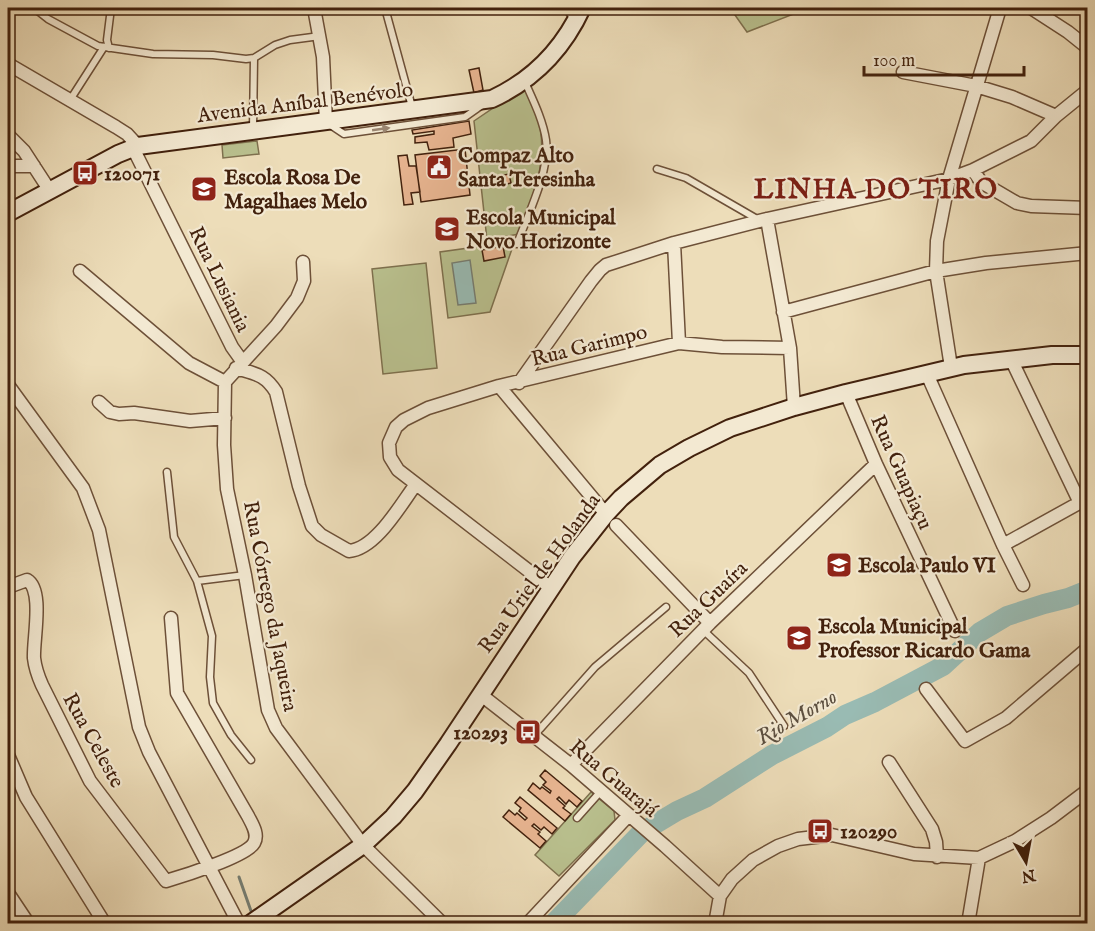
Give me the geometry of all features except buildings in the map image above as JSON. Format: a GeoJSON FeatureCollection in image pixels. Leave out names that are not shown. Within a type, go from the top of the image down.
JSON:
{"type":"FeatureCollection","features":[{"type":"Feature","properties":{"kind":"main road","name":"Avenida Aníbal Benévolo"},"geometry":{"type":"LineString","coordinates":[[8,213],[118,154],[136,147],[492,99],[525,81],[547,62],[562,42],[576,11]]}},
{"type":"Feature","properties":{"kind":"main road","name":"Rua Uriel de Holanda"},"geometry":{"type":"LineString","coordinates":[[250,924],[363,845],[393,817],[415,791],[551,588],[611,520],[638,482],[660,465],[730,428],[846,393],[951,367],[1011,359],[1088,355]]}},
{"type":"Feature","properties":{"kind":"street"},"geometry":{"type":"LineString","coordinates":[[314,8],[321,36],[326,122]]}},
{"type":"Feature","properties":{"kind":"street"},"geometry":{"type":"LineString","coordinates":[[951,367],[936,271],[937,241],[949,179],[1000,8]]}},
{"type":"Feature","properties":{"kind":"street"},"geometry":{"type":"LineString","coordinates":[[1030,8],[1068,32],[1088,48]]}},
{"type":"Feature","properties":{"kind":"street"},"geometry":{"type":"LineString","coordinates":[[8,64],[127,134],[136,147]]}},
{"type":"Feature","properties":{"kind":"street"},"geometry":{"type":"LineString","coordinates":[[903,72],[976,86],[1012,97],[1056,116]]}},
{"type":"Feature","properties":{"kind":"street"},"geometry":{"type":"LineString","coordinates":[[519,383],[600,270],[621,259],[764,220],[949,179],[973,170],[1031,141],[1056,116],[1088,90]]}},
{"type":"Feature","properties":{"kind":"street"},"geometry":{"type":"LineString","coordinates":[[8,135],[24,151],[50,191]]}},
{"type":"Feature","properties":{"kind":"street","name":"Rua Lusiania"},"geometry":{"type":"LineString","coordinates":[[136,147],[239,364]]}},
{"type":"Feature","properties":{"kind":"street"},"geometry":{"type":"LineString","coordinates":[[8,166],[34,166]]}},
{"type":"Feature","properties":{"kind":"street"},"geometry":{"type":"LineString","coordinates":[[973,170],[981,182],[1017,203],[1031,206],[1088,208]]}},
{"type":"Feature","properties":{"kind":"street"},"geometry":{"type":"LineString","coordinates":[[764,220],[790,348],[794,407]]}},
{"type":"Feature","properties":{"kind":"street"},"geometry":{"type":"LineString","coordinates":[[674,243],[679,343]]}},
{"type":"Feature","properties":{"kind":"street"},"geometry":{"type":"LineString","coordinates":[[783,312],[936,271],[1018,259],[1088,253]]}},
{"type":"Feature","properties":{"kind":"street"},"geometry":{"type":"LineString","coordinates":[[80,272],[189,363],[225,382],[276,326],[297,298],[304,281],[303,262]]}},
{"type":"Feature","properties":{"kind":"street","name":"Rua Garimpo"},"geometry":{"type":"LineString","coordinates":[[416,484],[398,470],[390,457],[389,443],[391,434],[404,420],[428,408],[499,386],[679,343],[723,347],[790,348]]}},
{"type":"Feature","properties":{"kind":"street"},"geometry":{"type":"LineString","coordinates":[[1003,545],[1084,501],[1011,359]]}},
{"type":"Feature","properties":{"kind":"street"},"geometry":{"type":"LineString","coordinates":[[239,364],[269,381],[276,392],[298,486],[312,526],[321,535],[341,548],[349,551],[356,550],[370,542],[387,524],[416,484],[551,588]]}},
{"type":"Feature","properties":{"kind":"street"},"geometry":{"type":"LineString","coordinates":[[927,374],[1023,585]]}},
{"type":"Feature","properties":{"kind":"street","name":"Rua Córrego da Jaqueira"},"geometry":{"type":"LineString","coordinates":[[225,382],[227,489],[245,575],[268,710],[272,720],[363,845],[443,924]]}},
{"type":"Feature","properties":{"kind":"street"},"geometry":{"type":"LineString","coordinates":[[8,385],[82,488],[93,510],[139,727],[149,752],[239,924]]}},
{"type":"Feature","properties":{"kind":"street"},"geometry":{"type":"LineString","coordinates":[[499,386],[611,520],[707,626]]}},
{"type":"Feature","properties":{"kind":"street","name":"Rua Guapiaçu"},"geometry":{"type":"LineString","coordinates":[[846,393],[876,464],[955,631]]}},
{"type":"Feature","properties":{"kind":"street"},"geometry":{"type":"LineString","coordinates":[[99,402],[110,412],[119,414],[134,413],[190,421],[225,418]]}},
{"type":"Feature","properties":{"kind":"street","name":"Rua Guaíra"},"geometry":{"type":"LineString","coordinates":[[571,765],[707,626],[876,464]]}},
{"type":"Feature","properties":{"kind":"street","name":"Rua Celeste"},"geometry":{"type":"LineString","coordinates":[[8,587],[27,580],[34,587],[36,670],[90,781],[166,881],[209,867]]}},
{"type":"Feature","properties":{"kind":"street"},"geometry":{"type":"LineString","coordinates":[[171,618],[177,693],[255,831],[255,841],[250,848],[209,867]]}},
{"type":"Feature","properties":{"kind":"street"},"geometry":{"type":"LineString","coordinates":[[926,689],[965,741],[1006,718],[1088,648]]}},
{"type":"Feature","properties":{"kind":"street","name":"Rua Guarajá"},"geometry":{"type":"LineString","coordinates":[[480,694],[537,732],[571,765],[720,896]]}},
{"type":"Feature","properties":{"kind":"street"},"geometry":{"type":"LineString","coordinates":[[8,755],[26,797],[105,924]]}},
{"type":"Feature","properties":{"kind":"street"},"geometry":{"type":"LineString","coordinates":[[889,762],[932,829],[937,856]]}},
{"type":"Feature","properties":{"kind":"street"},"geometry":{"type":"LineString","coordinates":[[716,924],[720,896],[732,879],[753,860],[778,846],[798,839],[832,836],[887,849],[937,856],[979,858],[1015,841],[1088,790]]}},
{"type":"Feature","properties":{"kind":"street"},"geometry":{"type":"LineString","coordinates":[[527,924],[629,815]]}},
{"type":"Feature","properties":{"kind":"street"},"geometry":{"type":"LineString","coordinates":[[968,924],[979,858]]}},
{"type":"Feature","properties":{"kind":"street"},"geometry":{"type":"LineString","coordinates":[[8,892],[24,922]]}},
{"type":"Feature","properties":{"kind":"lane"},"geometry":{"type":"LineString","coordinates":[[34,8],[48,19],[98,46],[153,54],[213,55],[246,59],[254,58],[275,45],[290,40],[321,36]]}},
{"type":"Feature","properties":{"kind":"lane"},"geometry":{"type":"LineString","coordinates":[[70,100],[106,47],[111,8]]}},
{"type":"Feature","properties":{"kind":"lane"},"geometry":{"type":"LineString","coordinates":[[385,8],[413,111]]}},
{"type":"Feature","properties":{"kind":"lane"},"geometry":{"type":"LineString","coordinates":[[253,131],[254,58]]}},
{"type":"Feature","properties":{"kind":"lane"},"geometry":{"type":"LineString","coordinates":[[517,244],[543,174],[547,142],[525,81]]}},
{"type":"Feature","properties":{"kind":"lane"},"geometry":{"type":"LineString","coordinates":[[326,122],[344,134],[465,117],[492,99]]}},
{"type":"Feature","properties":{"kind":"lane"},"geometry":{"type":"LineString","coordinates":[[657,169],[686,178],[764,220]]}},
{"type":"Feature","properties":{"kind":"lane"},"geometry":{"type":"LineString","coordinates":[[167,472],[174,537],[197,581],[212,636],[210,677],[213,704],[231,735],[251,760]]}},
{"type":"Feature","properties":{"kind":"lane"},"geometry":{"type":"LineString","coordinates":[[197,581],[245,575]]}},
{"type":"Feature","properties":{"kind":"lane"},"geometry":{"type":"LineString","coordinates":[[537,732],[595,667],[666,607]]}},
{"type":"Feature","properties":{"kind":"lane"},"geometry":{"type":"LineString","coordinates":[[707,626],[749,674],[784,726]]}},
{"type":"Feature","properties":{"kind":"lane"},"geometry":{"type":"LineString","coordinates":[[578,818],[601,791]]}},
{"type":"Feature","properties":{"kind":"green space"},"geometry":{"type":"Polygon","coordinates":[[[730,8],[809,8],[747,32],[730,8]]]}},
{"type":"Feature","properties":{"kind":"green space"},"geometry":{"type":"Polygon","coordinates":[[[524,87],[537,112],[541,133],[541,163],[535,190],[519,234],[487,240],[474,121],[524,87]]]}},
{"type":"Feature","properties":{"kind":"green space"},"geometry":{"type":"Polygon","coordinates":[[[257,141],[259,154],[223,158],[222,145],[257,141]]]}},
{"type":"Feature","properties":{"kind":"green space"},"geometry":{"type":"Polygon","coordinates":[[[511,242],[513,246],[490,312],[448,318],[440,252],[511,242]]]}},
{"type":"Feature","properties":{"kind":"green space"},"geometry":{"type":"Polygon","coordinates":[[[426,263],[437,368],[383,374],[372,269],[426,263]]]}},
{"type":"Feature","properties":{"kind":"green space"},"geometry":{"type":"Polygon","coordinates":[[[591,792],[614,811],[615,820],[559,876],[535,855],[591,792]]]}},
{"type":"Feature","properties":{"kind":"water"},"geometry":{"type":"Polygon","coordinates":[[[470,260],[476,303],[458,305],[452,263],[470,260]]]}},
{"type":"Feature","properties":{"kind":"waterway","name":"Rio Morno"},"geometry":{"type":"LineString","coordinates":[[553,924],[642,832],[677,811],[705,798],[772,755],[943,666],[980,632],[1007,616],[1088,590]]}},
{"type":"Feature","properties":{"kind":"waterway"},"geometry":{"type":"LineString","coordinates":[[239,877],[251,911]]}},
{"type":"Feature","properties":{"kind":"place","name":"Compaz Alto Santa Teresinha"},"geometry":{"type":"Point","coordinates":[439,167]}},
{"type":"Feature","properties":{"kind":"place","name":"120071"},"geometry":{"type":"Point","coordinates":[85,173]}},
{"type":"Feature","properties":{"kind":"place","name":"Escola Rosa De Magalhaes Melo"},"geometry":{"type":"Point","coordinates":[204,189]}},
{"type":"Feature","properties":{"kind":"place","name":"Escola Municipal Novo Horizonte"},"geometry":{"type":"Point","coordinates":[447,229]}},
{"type":"Feature","properties":{"kind":"place","name":"Escola Paulo VI"},"geometry":{"type":"Point","coordinates":[839,565]}},
{"type":"Feature","properties":{"kind":"place","name":"Escola Municipal Professor Ricardo Gama"},"geometry":{"type":"Point","coordinates":[799,638]}},
{"type":"Feature","properties":{"kind":"place","name":"120293"},"geometry":{"type":"Point","coordinates":[528,732]}},
{"type":"Feature","properties":{"kind":"place","name":"120290"},"geometry":{"type":"Point","coordinates":[820,831]}},
{"type":"Feature","properties":{"kind":"district","name":"LINHA DO TIRO"},"geometry":{"type":"Point","coordinates":[876,189]}}]}
